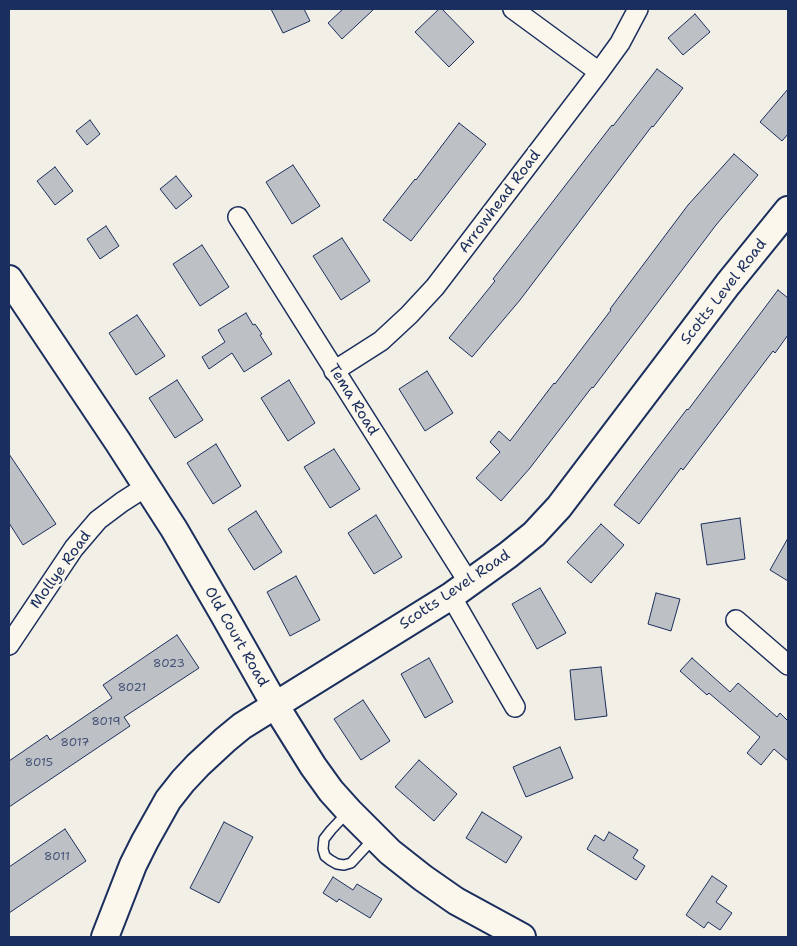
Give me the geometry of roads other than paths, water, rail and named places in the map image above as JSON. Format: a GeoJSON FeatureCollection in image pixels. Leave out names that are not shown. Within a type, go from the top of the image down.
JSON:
{"type":"FeatureCollection","features":[{"type":"Feature","properties":{"kind":"main road","name":"Scotts Level Road"},"geometry":{"type":"LineString","coordinates":[[105,937],[133,865],[145,841],[168,800],[183,781],[209,754],[242,726],[460,589],[534,534],[559,507],[728,284],[788,210]]}},
{"type":"Feature","properties":{"kind":"main road","name":"Old Court Road"},"geometry":{"type":"LineString","coordinates":[[9,279],[147,486],[193,560],[275,705],[331,791],[349,812],[390,852],[416,873],[450,896],[522,937]]}},
{"type":"Feature","properties":{"kind":"street"},"geometry":{"type":"LineString","coordinates":[[513,9],[599,72]]}},
{"type":"Feature","properties":{"kind":"street","name":"Arrowhead Road"},"geometry":{"type":"LineString","coordinates":[[334,371],[381,340],[409,315],[435,287],[599,72],[620,43],[638,9]]}},
{"type":"Feature","properties":{"kind":"street","name":"Tema Road"},"geometry":{"type":"LineString","coordinates":[[238,217],[334,371],[460,589],[515,707]]}},
{"type":"Feature","properties":{"kind":"street","name":"Mollye Road"},"geometry":{"type":"LineString","coordinates":[[9,645],[74,548],[98,520],[147,486]]}},
{"type":"Feature","properties":{"kind":"street"},"geometry":{"type":"LineString","coordinates":[[736,620],[788,666]]}},
{"type":"Feature","properties":{"kind":"lane"},"geometry":{"type":"LineString","coordinates":[[349,812],[324,839],[323,849],[325,856],[337,864],[351,863],[375,837]]}}]}
